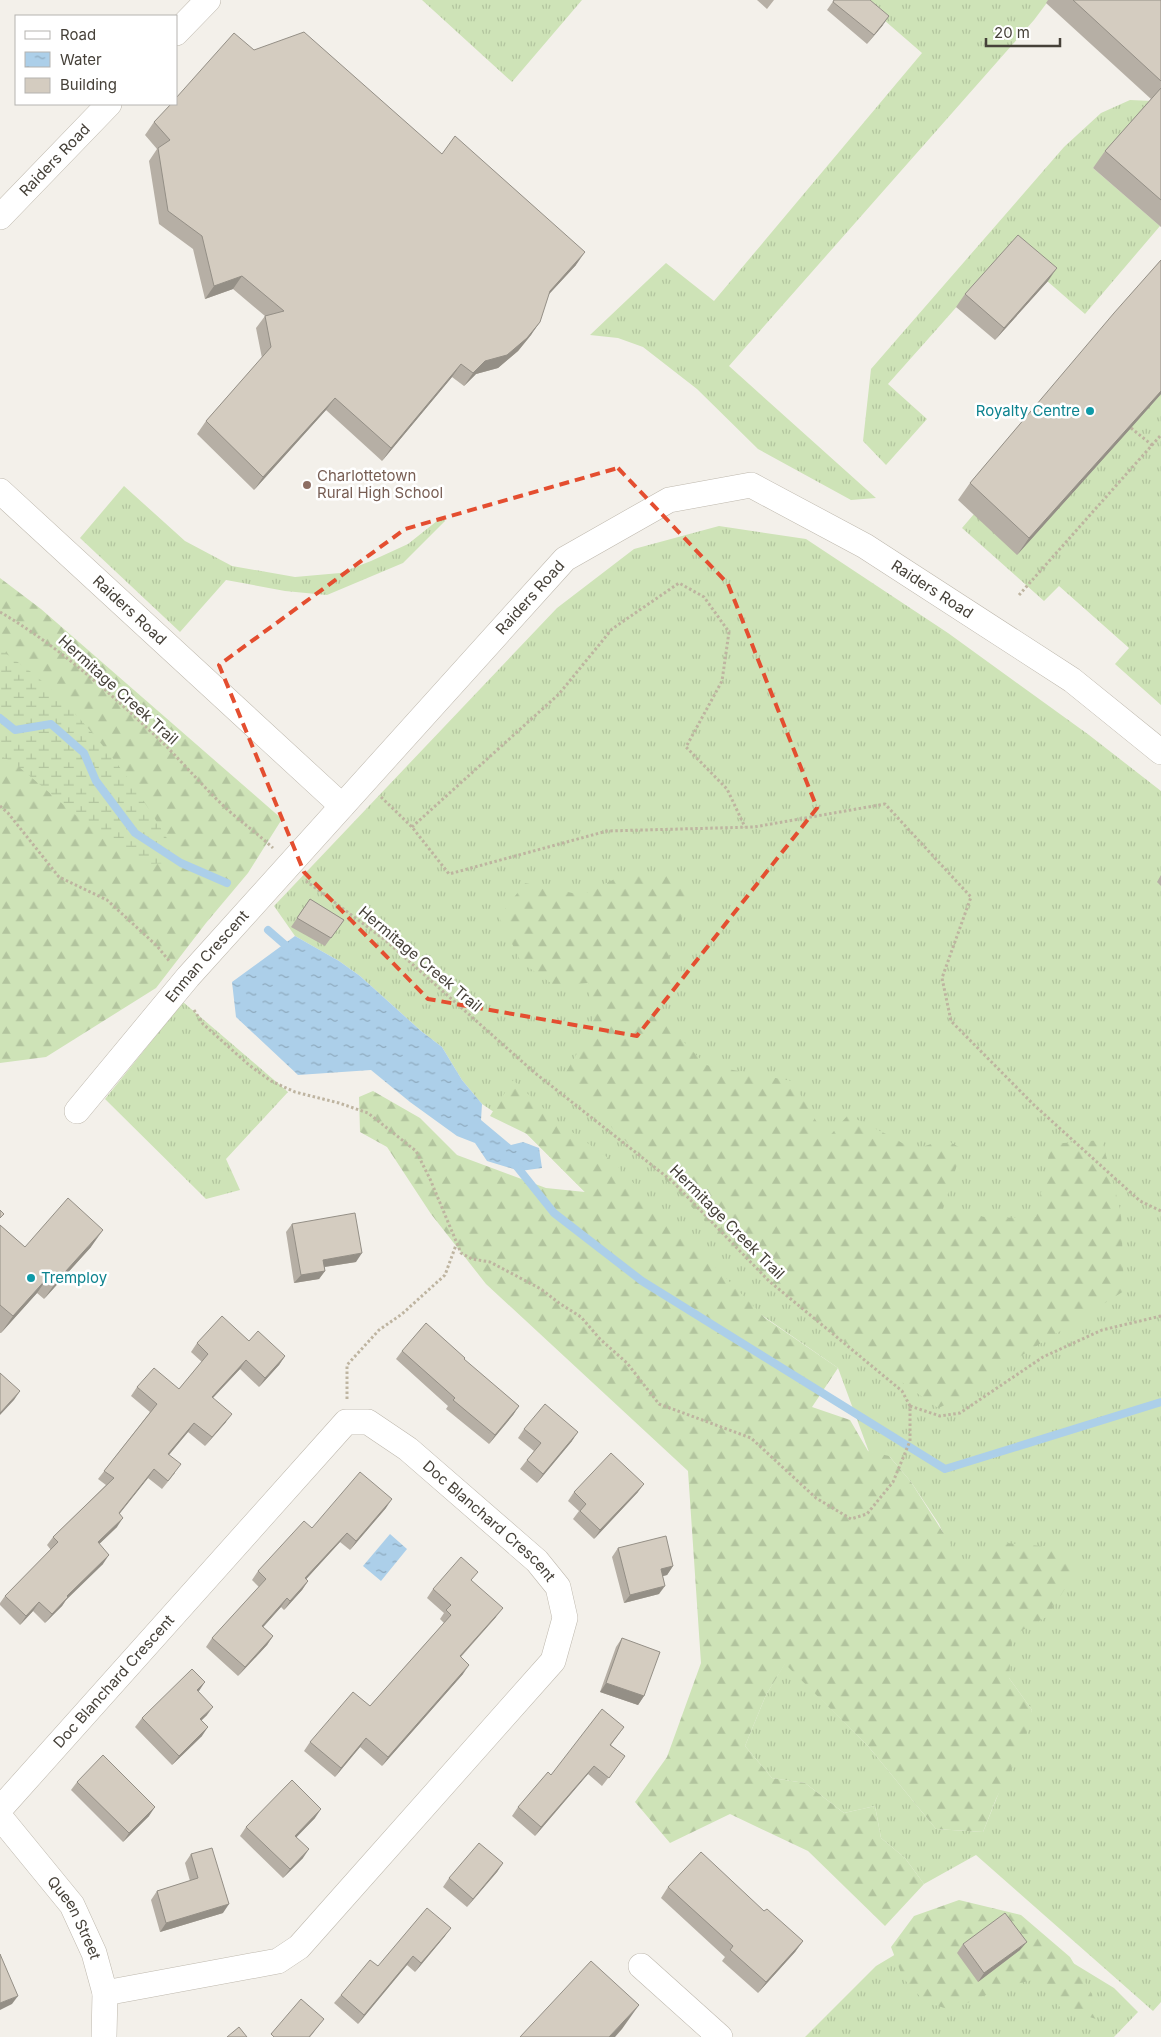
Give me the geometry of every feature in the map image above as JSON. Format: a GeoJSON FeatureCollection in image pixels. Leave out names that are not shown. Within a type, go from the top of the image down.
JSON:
{"type":"FeatureCollection","features":[{"type":"Feature","properties":{"kind":"street"},"geometry":{"type":"LineString","coordinates":[[178,31],[208,0]]}},
{"type":"Feature","properties":{"kind":"street","name":"Raiders Road"},"geometry":{"type":"LineString","coordinates":[[0,217],[107,105]]}},
{"type":"Feature","properties":{"kind":"street","name":"Raiders Road"},"geometry":{"type":"LineString","coordinates":[[0,490],[342,806],[565,558],[669,500],[751,485],[865,546],[1072,680],[1161,752]]}},
{"type":"Feature","properties":{"kind":"street","name":"Enman Crescent"},"geometry":{"type":"LineString","coordinates":[[77,1111],[188,977],[342,806]]}},
{"type":"Feature","properties":{"kind":"street","name":"Doc Blanchard Crescent"},"geometry":{"type":"LineString","coordinates":[[0,1809],[346,1422],[368,1422],[408,1449],[537,1561],[558,1588],[565,1618],[553,1661],[299,1947],[278,1961],[105,1993]]}},
{"type":"Feature","properties":{"kind":"street","name":"Queen Street"},"geometry":{"type":"LineString","coordinates":[[0,1817],[72,1905],[94,1953],[105,1993],[104,2037]]}},
{"type":"Feature","properties":{"kind":"street"},"geometry":{"type":"LineString","coordinates":[[641,1966],[720,2037]]}},
{"type":"Feature","properties":{"kind":"path"},"geometry":{"type":"LineString","coordinates":[[1131,428],[1152,445]]}},
{"type":"Feature","properties":{"kind":"path"},"geometry":{"type":"LineString","coordinates":[[1019,595],[1161,435]]}},
{"type":"Feature","properties":{"kind":"path"},"geometry":{"type":"LineString","coordinates":[[412,827],[559,694],[612,629],[678,583],[704,597],[729,632],[722,681],[686,747],[727,789],[745,827]]}},
{"type":"Feature","properties":{"kind":"path","name":"Hermitage Creek Trail"},"geometry":{"type":"LineString","coordinates":[[0,612],[28,628],[64,654],[162,743],[229,812],[259,834],[277,853]]}},
{"type":"Feature","properties":{"kind":"path"},"geometry":{"type":"LineString","coordinates":[[365,781],[412,827],[449,874],[607,831],[745,827],[885,804],[971,897],[942,978],[951,1020],[1034,1105],[1140,1201],[1161,1211]]}},
{"type":"Feature","properties":{"kind":"path"},"geometry":{"type":"LineString","coordinates":[[0,806],[8,813],[59,877],[107,900],[157,946],[172,965]]}},
{"type":"Feature","properties":{"kind":"path","name":"Hermitage Creek Trail"},"geometry":{"type":"LineString","coordinates":[[301,877],[385,940],[535,1074],[672,1181],[768,1281],[902,1391],[910,1406]]}},
{"type":"Feature","properties":{"kind":"path"},"geometry":{"type":"LineString","coordinates":[[189,1002],[203,1024],[249,1065],[271,1081],[295,1092],[339,1103],[368,1113],[416,1151],[430,1178],[461,1253],[472,1259],[490,1262],[541,1289],[581,1317],[600,1339],[627,1363],[659,1404],[751,1438],[816,1498],[851,1519],[867,1514],[893,1482],[910,1441],[910,1406],[940,1416],[960,1413],[1052,1353],[1102,1330],[1161,1316]]}},
{"type":"Feature","properties":{"kind":"path"},"geometry":{"type":"LineString","coordinates":[[346,1422],[348,1365],[380,1330],[402,1314],[445,1275],[457,1244]]}},
{"type":"Feature","properties":{"kind":"highlighted area"},"geometry":{"type":"Polygon","coordinates":[[[618,468],[728,584],[817,808],[637,1036],[428,999],[304,872],[219,665],[405,529],[618,468]]]}},
{"type":"Feature","properties":{"kind":"green space"},"geometry":{"type":"Polygon","coordinates":[[[422,0],[582,0],[512,82],[422,0]]]}},
{"type":"Feature","properties":{"kind":"green space"},"geometry":{"type":"Polygon","coordinates":[[[861,0],[1049,0],[1034,20],[729,366],[876,498],[851,500],[758,449],[697,389],[643,347],[618,338],[590,335],[666,263],[714,301],[922,53],[861,0]]]}},
{"type":"Feature","properties":{"kind":"green space"},"geometry":{"type":"Polygon","coordinates":[[[1130,100],[1153,101],[1093,168],[1160,226],[1085,314],[1009,248],[888,384],[927,419],[886,465],[863,441],[871,369],[1064,147],[1101,113],[1130,100]]]}},
{"type":"Feature","properties":{"kind":"green space"},"geometry":{"type":"Polygon","coordinates":[[[1161,392],[1161,705],[1115,664],[1129,648],[1059,586],[1044,601],[962,528],[974,514],[1161,392]]]}},
{"type":"Feature","properties":{"kind":"green space"},"geometry":{"type":"Polygon","coordinates":[[[124,486],[185,541],[232,566],[295,577],[340,573],[408,544],[442,517],[445,521],[403,563],[327,595],[285,591],[226,580],[180,632],[80,538],[124,486]]]}},
{"type":"Feature","properties":{"kind":"green space"},"geometry":{"type":"Polygon","coordinates":[[[719,526],[806,539],[948,633],[1089,735],[1161,791],[1161,2002],[1153,2011],[976,1855],[924,1884],[905,1858],[881,1838],[875,1806],[844,1813],[805,1783],[772,1778],[745,1746],[766,1695],[785,1663],[868,1746],[936,1829],[983,1832],[1032,1710],[1009,1678],[939,1524],[911,1482],[890,1457],[869,1452],[838,1368],[585,1192],[527,1134],[482,1104],[462,1080],[442,1047],[421,1031],[360,976],[339,961],[295,936],[274,906],[557,608],[634,549],[719,526]]]}},
{"type":"Feature","properties":{"kind":"green space"},"geometry":{"type":"Polygon","coordinates":[[[0,578],[41,609],[282,819],[248,873],[206,923],[156,988],[46,1057],[0,1063],[0,578]]]}},
{"type":"Feature","properties":{"kind":"green space"},"geometry":{"type":"Polygon","coordinates":[[[0,649],[43,682],[102,744],[152,814],[181,863],[142,864],[89,826],[13,762],[0,756],[0,649]]]}},
{"type":"Feature","properties":{"kind":"green space"},"geometry":{"type":"Polygon","coordinates":[[[631,871],[685,876],[691,894],[669,952],[672,994],[652,1009],[706,1065],[792,1081],[827,1139],[848,1115],[914,1150],[945,1139],[962,1149],[943,1209],[990,1218],[1036,1217],[1051,1144],[1102,1140],[1121,1213],[1124,1291],[989,1376],[967,1396],[938,1408],[780,1296],[736,1255],[677,1191],[562,1079],[593,1026],[588,983],[555,986],[521,962],[499,917],[525,883],[582,895],[631,871]]]}},
{"type":"Feature","properties":{"kind":"green space"},"geometry":{"type":"Polygon","coordinates":[[[183,1002],[288,1092],[226,1159],[240,1190],[206,1199],[105,1099],[183,1002]]]}},
{"type":"Feature","properties":{"kind":"green space"},"geometry":{"type":"Polygon","coordinates":[[[513,1080],[558,1122],[611,1160],[765,1318],[838,1368],[812,1407],[850,1420],[868,1451],[889,1456],[911,1482],[965,1567],[993,1542],[1054,1547],[1079,1566],[1048,1616],[1012,1636],[1009,1678],[1032,1710],[1023,1747],[996,1799],[983,1832],[936,1829],[868,1746],[785,1664],[766,1695],[745,1746],[772,1778],[805,1783],[844,1813],[875,1806],[881,1838],[905,1858],[924,1884],[885,1926],[808,1851],[730,1814],[670,1843],[635,1802],[667,1757],[701,1663],[688,1471],[486,1284],[431,1214],[387,1147],[360,1132],[359,1097],[373,1091],[420,1118],[457,1155],[546,1188],[585,1192],[527,1134],[490,1116],[513,1080]]]}},
{"type":"Feature","properties":{"kind":"green space"},"geometry":{"type":"Polygon","coordinates":[[[959,1900],[1021,1915],[1070,1957],[1092,1994],[1096,2019],[1061,2008],[1033,1980],[1007,1986],[951,2010],[925,2002],[903,1978],[891,1947],[914,1916],[959,1900]]]}},
{"type":"Feature","properties":{"kind":"green space"},"geometry":{"type":"Polygon","coordinates":[[[978,1905],[1114,1988],[1138,2012],[1114,2037],[805,2037],[876,1966],[978,1905]]]}},
{"type":"Feature","properties":{"kind":"water"},"geometry":{"type":"Polygon","coordinates":[[[295,936],[339,961],[360,976],[421,1031],[442,1047],[462,1080],[482,1104],[481,1120],[511,1145],[523,1142],[539,1148],[542,1168],[520,1171],[487,1161],[475,1143],[457,1136],[410,1102],[371,1070],[298,1075],[236,1017],[232,982],[295,936]]]}},
{"type":"Feature","properties":{"kind":"water"},"geometry":{"type":"Polygon","coordinates":[[[390,1534],[407,1549],[381,1581],[363,1566],[390,1534]]]}},
{"type":"Feature","properties":{"kind":"building"},"geometry":{"type":"Polygon","coordinates":[[[834,0],[870,0],[889,16],[874,35],[833,2],[834,0]]]}},
{"type":"Feature","properties":{"kind":"building"},"geometry":{"type":"Polygon","coordinates":[[[1073,0],[1161,0],[1161,81],[1073,0]]]}},
{"type":"Feature","properties":{"kind":"building"},"geometry":{"type":"Polygon","coordinates":[[[304,32],[442,154],[455,136],[585,252],[550,291],[540,322],[527,338],[507,355],[485,361],[473,373],[461,364],[391,448],[335,398],[263,477],[206,421],[271,347],[265,316],[284,311],[242,276],[214,286],[202,236],[168,211],[158,148],[170,140],[154,122],[170,105],[178,105],[178,96],[234,33],[254,50],[304,32]]]}},
{"type":"Feature","properties":{"kind":"building"},"geometry":{"type":"Polygon","coordinates":[[[1161,88],[1161,200],[1105,151],[1161,88]]]}},
{"type":"Feature","properties":{"kind":"building"},"geometry":{"type":"Polygon","coordinates":[[[1018,235],[1057,268],[1004,328],[965,294],[1018,235]]]}},
{"type":"Feature","properties":{"kind":"building","name":"Royalty Centre"},"geometry":{"type":"Polygon","coordinates":[[[1161,260],[1161,391],[1029,538],[970,483],[1161,260]]]}},
{"type":"Feature","properties":{"kind":"building"},"geometry":{"type":"Polygon","coordinates":[[[310,899],[344,920],[331,938],[297,918],[310,899]]]}},
{"type":"Feature","properties":{"kind":"building","name":"Tremploy"},"geometry":{"type":"Polygon","coordinates":[[[68,1198],[103,1230],[56,1282],[49,1276],[13,1316],[0,1305],[0,1225],[25,1247],[68,1198]]]}},
{"type":"Feature","properties":{"kind":"building"},"geometry":{"type":"Polygon","coordinates":[[[0,1210],[4,1214],[0,1218],[0,1210]]]}},
{"type":"Feature","properties":{"kind":"building"},"geometry":{"type":"Polygon","coordinates":[[[355,1213],[362,1253],[323,1260],[325,1271],[301,1275],[292,1224],[355,1213]]]}},
{"type":"Feature","properties":{"kind":"building"},"geometry":{"type":"Polygon","coordinates":[[[222,1316],[249,1341],[258,1331],[285,1356],[265,1378],[246,1360],[212,1397],[232,1414],[212,1437],[194,1423],[168,1454],[181,1464],[168,1481],[154,1469],[119,1513],[123,1518],[98,1542],[109,1555],[67,1596],[52,1614],[39,1602],[26,1616],[5,1596],[58,1542],[53,1537],[114,1478],[104,1471],[157,1404],[137,1387],[154,1368],[179,1389],[208,1354],[197,1343],[222,1316]]]}},
{"type":"Feature","properties":{"kind":"building"},"geometry":{"type":"Polygon","coordinates":[[[426,1323],[464,1359],[519,1406],[495,1435],[453,1400],[455,1398],[402,1351],[426,1323]]]}},
{"type":"Feature","properties":{"kind":"building"},"geometry":{"type":"Polygon","coordinates":[[[0,1373],[20,1391],[0,1413],[0,1373]]]}},
{"type":"Feature","properties":{"kind":"building"},"geometry":{"type":"Polygon","coordinates":[[[545,1404],[578,1432],[543,1474],[527,1460],[541,1443],[524,1429],[545,1404]]]}},
{"type":"Feature","properties":{"kind":"building"},"geometry":{"type":"Polygon","coordinates":[[[611,1453],[644,1484],[600,1530],[580,1511],[586,1504],[574,1492],[611,1453]]]}},
{"type":"Feature","properties":{"kind":"building"},"geometry":{"type":"Polygon","coordinates":[[[360,1472],[392,1499],[356,1541],[347,1533],[305,1578],[308,1581],[290,1601],[287,1598],[262,1626],[273,1636],[245,1667],[212,1638],[266,1579],[258,1571],[304,1521],[312,1528],[360,1472]]]}},
{"type":"Feature","properties":{"kind":"building"},"geometry":{"type":"Polygon","coordinates":[[[666,1536],[673,1566],[661,1569],[665,1586],[630,1595],[618,1548],[666,1536]]]}},
{"type":"Feature","properties":{"kind":"building"},"geometry":{"type":"Polygon","coordinates":[[[461,1557],[478,1572],[471,1580],[503,1608],[460,1656],[469,1665],[388,1757],[366,1738],[341,1768],[310,1742],[353,1692],[370,1706],[451,1615],[446,1610],[451,1605],[433,1589],[461,1557]]]}},
{"type":"Feature","properties":{"kind":"building"},"geometry":{"type":"Polygon","coordinates":[[[622,1638],[660,1652],[644,1696],[606,1683],[622,1638]]]}},
{"type":"Feature","properties":{"kind":"building"},"geometry":{"type":"Polygon","coordinates":[[[192,1669],[205,1682],[197,1690],[213,1707],[200,1719],[208,1727],[179,1756],[142,1718],[192,1669]]]}},
{"type":"Feature","properties":{"kind":"building"},"geometry":{"type":"Polygon","coordinates":[[[602,1709],[624,1727],[610,1745],[625,1756],[609,1778],[594,1766],[541,1827],[518,1807],[548,1772],[551,1775],[602,1709]]]}},
{"type":"Feature","properties":{"kind":"building"},"geometry":{"type":"Polygon","coordinates":[[[103,1755],[155,1807],[129,1833],[77,1782],[103,1755]]]}},
{"type":"Feature","properties":{"kind":"building"},"geometry":{"type":"Polygon","coordinates":[[[292,1780],[321,1809],[295,1836],[309,1849],[290,1869],[246,1827],[292,1780]]]}},
{"type":"Feature","properties":{"kind":"building"},"geometry":{"type":"Polygon","coordinates":[[[479,1843],[503,1863],[473,1899],[449,1878],[479,1843]]]}},
{"type":"Feature","properties":{"kind":"building"},"geometry":{"type":"Polygon","coordinates":[[[212,1848],[229,1904],[166,1923],[157,1891],[198,1878],[191,1854],[212,1848]]]}},
{"type":"Feature","properties":{"kind":"building"},"geometry":{"type":"Polygon","coordinates":[[[701,1852],[764,1911],[767,1909],[803,1941],[766,1982],[730,1950],[733,1946],[668,1887],[701,1852]]]}},
{"type":"Feature","properties":{"kind":"building"},"geometry":{"type":"Polygon","coordinates":[[[427,1908],[451,1928],[421,1963],[413,1956],[364,2015],[341,1995],[370,1960],[378,1966],[427,1908]]]}},
{"type":"Feature","properties":{"kind":"building"},"geometry":{"type":"Polygon","coordinates":[[[1005,1913],[1027,1942],[984,1973],[963,1944],[1005,1913]]]}},
{"type":"Feature","properties":{"kind":"building"},"geometry":{"type":"Polygon","coordinates":[[[0,1954],[18,1996],[0,2003],[0,1954]]]}},
{"type":"Feature","properties":{"kind":"building"},"geometry":{"type":"Polygon","coordinates":[[[591,1961],[639,2005],[609,2037],[520,2037],[591,1961]]]}},
{"type":"Feature","properties":{"kind":"building"},"geometry":{"type":"Polygon","coordinates":[[[301,1999],[324,2019],[309,2037],[274,2037],[271,2034],[301,1999]]]}},
{"type":"Feature","properties":{"kind":"building"},"geometry":{"type":"Polygon","coordinates":[[[239,2027],[247,2037],[227,2037],[239,2027]]]}},
{"type":"Feature","properties":{"kind":"waterway"},"geometry":{"type":"LineString","coordinates":[[0,718],[15,730],[51,724],[84,753],[96,781],[135,833],[181,863],[227,883]]}},
{"type":"Feature","properties":{"kind":"waterway"},"geometry":{"type":"LineString","coordinates":[[268,930],[291,950]]}},
{"type":"Feature","properties":{"kind":"waterway"},"geometry":{"type":"LineString","coordinates":[[514,1163],[554,1213],[642,1281],[945,1469],[1161,1402]]}},
{"type":"Feature","properties":{"kind":"place","name":"Royalty Centre"},"geometry":{"type":"Point","coordinates":[1090,411]}},
{"type":"Feature","properties":{"kind":"place","name":"Charlottetown Rural High School"},"geometry":{"type":"Point","coordinates":[307,485]}},
{"type":"Feature","properties":{"kind":"place","name":"Tremploy"},"geometry":{"type":"Point","coordinates":[31,1278]}}]}
